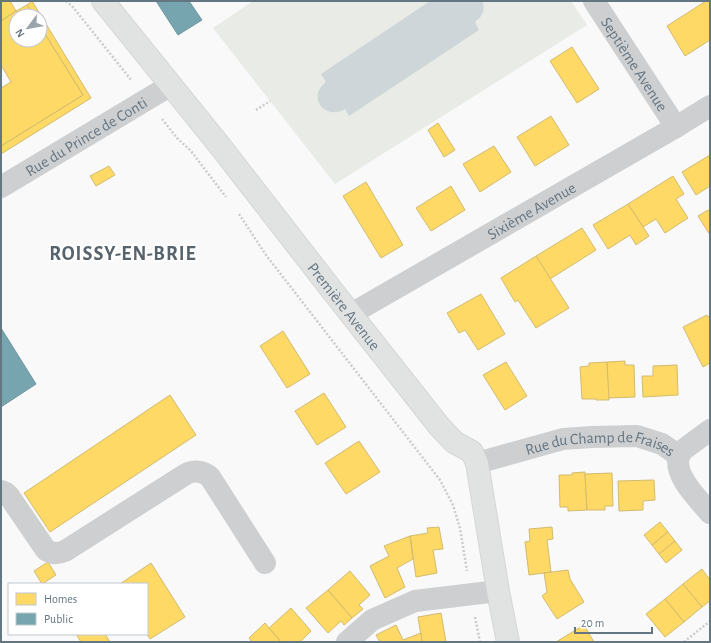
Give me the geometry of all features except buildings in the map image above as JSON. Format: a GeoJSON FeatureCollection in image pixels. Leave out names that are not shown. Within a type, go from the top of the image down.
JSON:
{"type":"FeatureCollection","features":[{"type":"Feature","properties":{"kind":"main road","name":"Première Avenue"},"geometry":{"type":"LineString","coordinates":[[103,1],[220,146],[326,283],[443,430],[454,442],[472,452],[477,463],[508,642]]}},
{"type":"Feature","properties":{"kind":"street","name":"Septième Avenue"},"geometry":{"type":"LineString","coordinates":[[594,1],[676,127]]}},
{"type":"Feature","properties":{"kind":"street","name":"Rue du Prince de Conti"},"geometry":{"type":"LineString","coordinates":[[1,187],[171,85]]}},
{"type":"Feature","properties":{"kind":"street","name":"Sixième Avenue"},"geometry":{"type":"LineString","coordinates":[[351,314],[710,106]]}},
{"type":"Feature","properties":{"kind":"street"},"geometry":{"type":"LineString","coordinates":[[679,456],[683,450],[710,430]]}},
{"type":"Feature","properties":{"kind":"street","name":"Rue du Champ de Fraises"},"geometry":{"type":"LineString","coordinates":[[477,463],[515,454],[557,440],[580,437],[637,436],[662,444],[679,456],[678,465],[684,480],[710,513]]}},
{"type":"Feature","properties":{"kind":"street"},"geometry":{"type":"LineString","coordinates":[[1,491],[10,496],[46,550],[53,553],[59,553],[186,474],[195,471],[205,473],[210,477],[265,563]]}},
{"type":"Feature","properties":{"kind":"street"},"geometry":{"type":"LineString","coordinates":[[347,642],[372,620],[415,601],[498,591]]}},
{"type":"Feature","properties":{"kind":"path"},"geometry":{"type":"LineString","coordinates":[[66,1],[72,6],[177,138],[190,151],[230,201]]}},
{"type":"Feature","properties":{"kind":"path"},"geometry":{"type":"LineString","coordinates":[[256,110],[270,101]]}},
{"type":"Feature","properties":{"kind":"path"},"geometry":{"type":"LineString","coordinates":[[239,213],[266,255],[440,480],[453,505],[460,528],[480,642]]}},
{"type":"Feature","properties":{"kind":"path"},"geometry":{"type":"LineString","coordinates":[[684,642],[710,621]]}},
{"type":"Feature","properties":{"kind":"shaded area"},"geometry":{"type":"Polygon","coordinates":[[[253,1],[571,1],[587,25],[335,184],[213,28],[253,1]]]}},
{"type":"Feature","properties":{"kind":"shaded area"},"geometry":{"type":"Polygon","coordinates":[[[430,1],[482,1],[484,7],[483,13],[475,22],[479,30],[349,116],[345,109],[337,112],[330,112],[320,105],[318,94],[320,88],[326,82],[321,74],[430,1]]]}},
{"type":"Feature","properties":{"kind":"district","name":"ROISSY-EN-BRIE"},"geometry":{"type":"Point","coordinates":[123,253]}}]}
